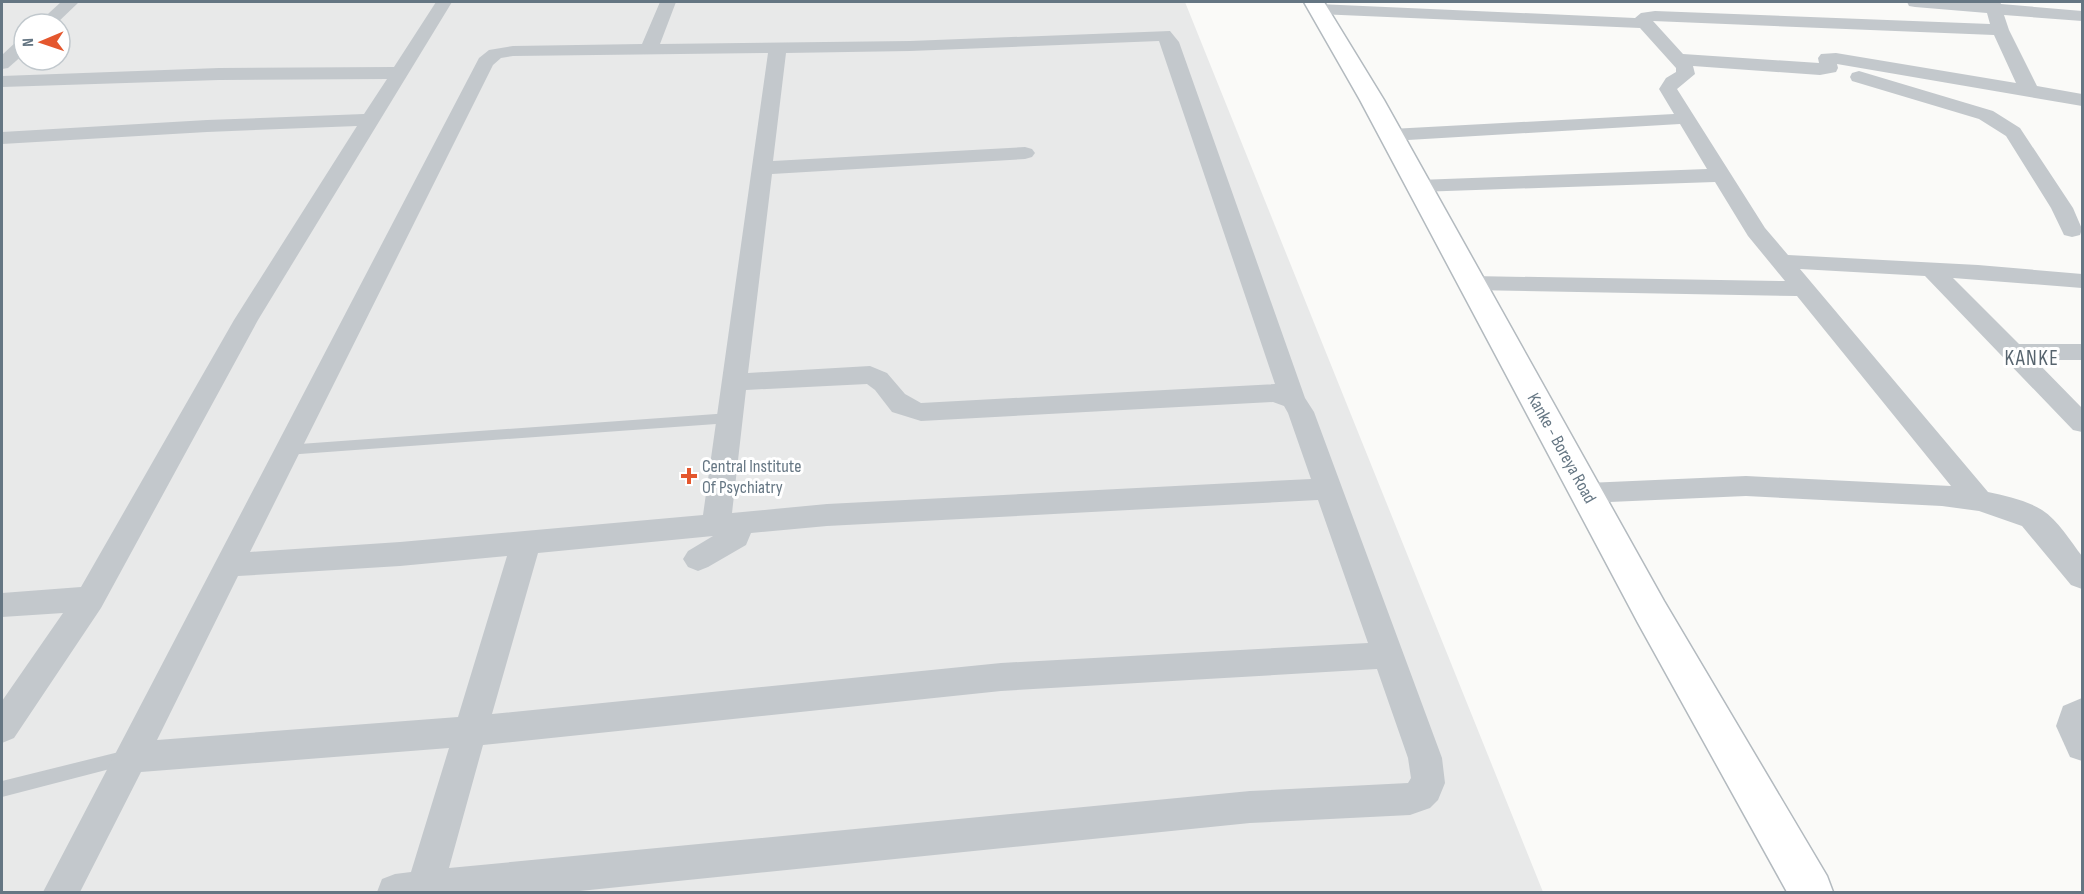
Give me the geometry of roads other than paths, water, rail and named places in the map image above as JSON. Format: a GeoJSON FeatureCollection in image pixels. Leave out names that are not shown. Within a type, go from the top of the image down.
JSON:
{"type":"FeatureCollection","features":[{"type":"Feature","properties":{"kind":"street"},"geometry":{"type":"LineString","coordinates":[[60,12],[71,2]]}},
{"type":"Feature","properties":{"kind":"street"},"geometry":{"type":"LineString","coordinates":[[2,728],[90,599],[246,320],[444,2]]}},
{"type":"Feature","properties":{"kind":"street"},"geometry":{"type":"LineString","coordinates":[[649,50],[668,2]]}},
{"type":"Feature","properties":{"kind":"street"},"geometry":{"type":"LineString","coordinates":[[1917,2],[1993,5],[2082,16]]}},
{"type":"Feature","properties":{"kind":"street"},"geometry":{"type":"LineString","coordinates":[[1316,5],[1522,20],[1634,23],[1641,13]]}},
{"type":"Feature","properties":{"kind":"street","name":"Kanke - Boreya Road"},"geometry":{"type":"LineString","coordinates":[[1316,5],[1391,135],[1587,493],[1811,892]]}},
{"type":"Feature","properties":{"kind":"street"},"geometry":{"type":"LineString","coordinates":[[1993,5],[2000,30],[2028,88],[2026,90]]}},
{"type":"Feature","properties":{"kind":"street"},"geometry":{"type":"LineString","coordinates":[[1641,13],[2000,30]]}},
{"type":"Feature","properties":{"kind":"street"},"geometry":{"type":"LineString","coordinates":[[1641,13],[1685,67],[1686,74],[1673,82],[1668,89],[1756,231],[1979,500]]}},
{"type":"Feature","properties":{"kind":"street"},"geometry":{"type":"LineString","coordinates":[[61,892],[485,62],[495,54],[513,51],[910,46],[1154,34],[1167,37],[1293,400],[1301,412],[1388,655],[1429,775],[1427,787],[1421,796],[1410,799],[1250,807],[409,891],[471,731],[526,542]]}},
{"type":"Feature","properties":{"kind":"street"},"geometry":{"type":"LineString","coordinates":[[698,559],[736,537],[728,523],[730,418],[778,48]]}},
{"type":"Feature","properties":{"kind":"street"},"geometry":{"type":"LineString","coordinates":[[1829,68],[1826,60],[1836,58],[2082,100]]}},
{"type":"Feature","properties":{"kind":"street"},"geometry":{"type":"LineString","coordinates":[[1678,59],[1806,69],[1829,68],[1986,115],[2013,132],[2062,208],[2072,230]]}},
{"type":"Feature","properties":{"kind":"street"},"geometry":{"type":"LineString","coordinates":[[2,81],[219,74],[400,72]]}},
{"type":"Feature","properties":{"kind":"street"},"geometry":{"type":"LineString","coordinates":[[2,138],[207,126],[371,120]]}},
{"type":"Feature","properties":{"kind":"street"},"geometry":{"type":"LineString","coordinates":[[1391,135],[1673,120]]}},
{"type":"Feature","properties":{"kind":"street"},"geometry":{"type":"LineString","coordinates":[[762,168],[1025,153]]}},
{"type":"Feature","properties":{"kind":"street"},"geometry":{"type":"LineString","coordinates":[[1418,186],[1722,175]]}},
{"type":"Feature","properties":{"kind":"street"},"geometry":{"type":"LineString","coordinates":[[1780,261],[2082,281]]}},
{"type":"Feature","properties":{"kind":"street"},"geometry":{"type":"LineString","coordinates":[[1932,270],[2082,423]]}},
{"type":"Feature","properties":{"kind":"street"},"geometry":{"type":"LineString","coordinates":[[1471,283],[1803,289]]}},
{"type":"Feature","properties":{"kind":"street"},"geometry":{"type":"LineString","coordinates":[[2012,352],[2082,352]]}},
{"type":"Feature","properties":{"kind":"street"},"geometry":{"type":"LineString","coordinates":[[734,382],[870,375],[883,381],[895,402],[902,409],[921,412],[1275,393],[1293,400]]}},
{"type":"Feature","properties":{"kind":"street"},"geometry":{"type":"LineString","coordinates":[[1587,493],[1777,486],[1942,495],[1979,500],[2009,508],[2032,518],[2082,577]]}},
{"type":"Feature","properties":{"kind":"street"},"geometry":{"type":"LineString","coordinates":[[227,565],[400,554],[728,523],[851,514],[1328,489]]}},
{"type":"Feature","properties":{"kind":"street"},"geometry":{"type":"LineString","coordinates":[[2,605],[90,599]]}},
{"type":"Feature","properties":{"kind":"street"},"geometry":{"type":"LineString","coordinates":[[130,757],[471,731],[1001,677],[1388,655]]}},
{"type":"Feature","properties":{"kind":"street"},"geometry":{"type":"LineString","coordinates":[[2082,713],[2075,716],[2073,726],[2082,746]]}},
{"type":"Feature","properties":{"kind":"lane"},"geometry":{"type":"LineString","coordinates":[[286,450],[730,418]]}},
{"type":"Feature","properties":{"kind":"lane"},"geometry":{"type":"LineString","coordinates":[[2,789],[130,757]]}},
{"type":"Feature","properties":{"kind":"place","name":"Central Institute Of Psychiatry"},"geometry":{"type":"Point","coordinates":[689,476]}},
{"type":"Feature","properties":{"kind":"district","name":"KANKE"},"geometry":{"type":"Point","coordinates":[2032,358]}}]}
